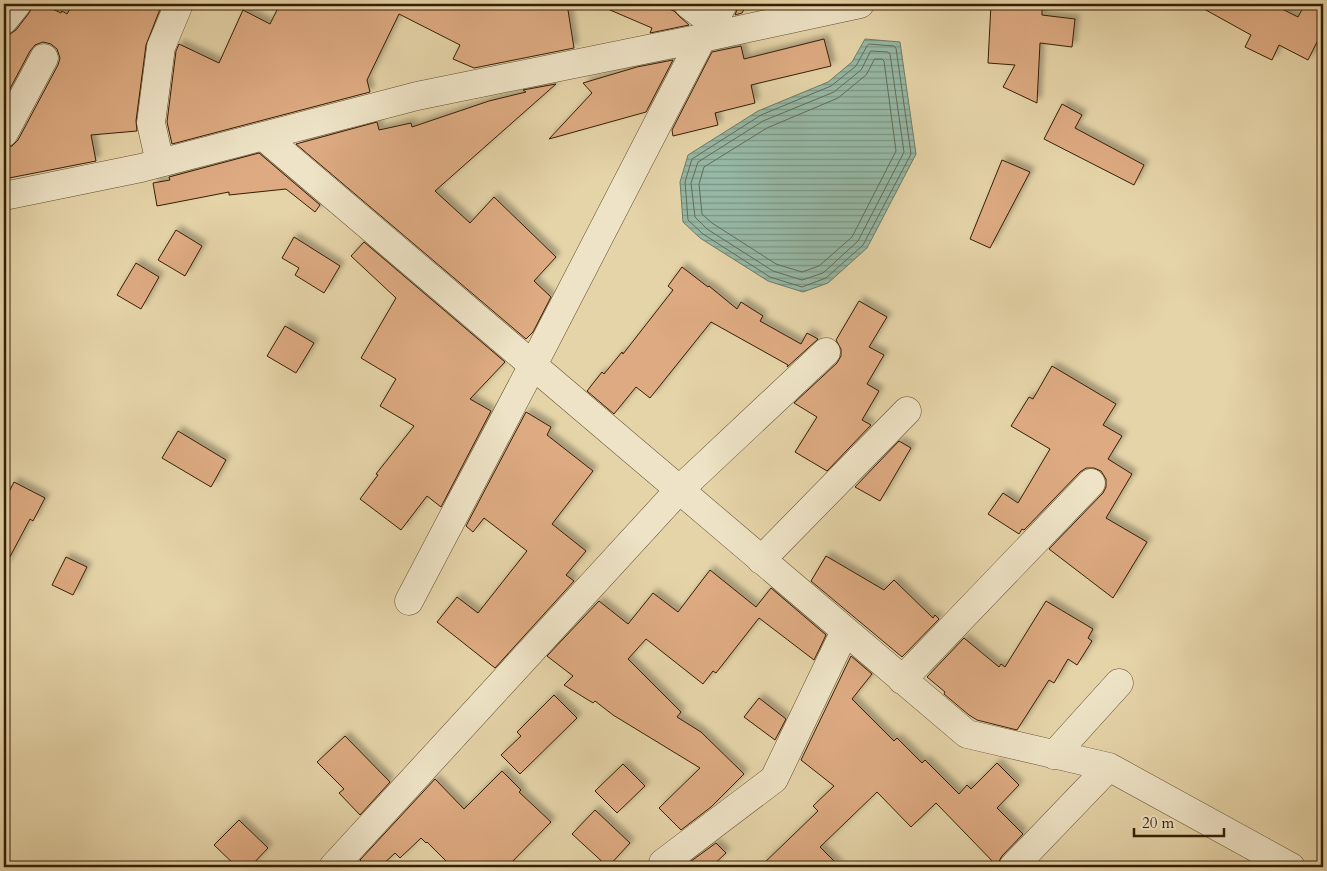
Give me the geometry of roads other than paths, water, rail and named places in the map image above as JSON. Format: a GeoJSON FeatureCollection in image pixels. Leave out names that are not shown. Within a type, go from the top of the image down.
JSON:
{"type":"FeatureCollection","features":[{"type":"Feature","properties":{"kind":"street"},"geometry":{"type":"LineString","coordinates":[[4,20],[17,4]]}},
{"type":"Feature","properties":{"kind":"street"},"geometry":{"type":"LineString","coordinates":[[160,163],[151,123],[161,47],[179,4]]}},
{"type":"Feature","properties":{"kind":"street"},"geometry":{"type":"LineString","coordinates":[[688,4],[713,22]]}},
{"type":"Feature","properties":{"kind":"street"},"geometry":{"type":"LineString","coordinates":[[4,196],[141,168],[417,96],[713,22],[860,4]]}},
{"type":"Feature","properties":{"kind":"street"},"geometry":{"type":"LineString","coordinates":[[409,601],[713,22]]}},
{"type":"Feature","properties":{"kind":"street"},"geometry":{"type":"LineString","coordinates":[[4,133],[44,58]]}},
{"type":"Feature","properties":{"kind":"street"},"geometry":{"type":"LineString","coordinates":[[264,136],[966,734],[1109,768],[1292,867]]}},
{"type":"Feature","properties":{"kind":"street"},"geometry":{"type":"LineString","coordinates":[[334,867],[679,490],[826,352]]}},
{"type":"Feature","properties":{"kind":"street"},"geometry":{"type":"LineString","coordinates":[[761,560],[907,412]]}},
{"type":"Feature","properties":{"kind":"street"},"geometry":{"type":"LineString","coordinates":[[902,680],[1091,483]]}},
{"type":"Feature","properties":{"kind":"street"},"geometry":{"type":"LineString","coordinates":[[666,867],[663,863],[774,779],[845,631]]}},
{"type":"Feature","properties":{"kind":"street"},"geometry":{"type":"LineString","coordinates":[[1054,755],[1119,683]]}},
{"type":"Feature","properties":{"kind":"street"},"geometry":{"type":"LineString","coordinates":[[1013,867],[1109,768]]}},
{"type":"Feature","properties":{"kind":"water"},"geometry":{"type":"Polygon","coordinates":[[[865,39],[900,42],[916,154],[867,248],[828,283],[803,292],[768,281],[700,238],[683,222],[680,182],[688,155],[758,111],[828,82],[852,62],[865,39]]]}}]}
